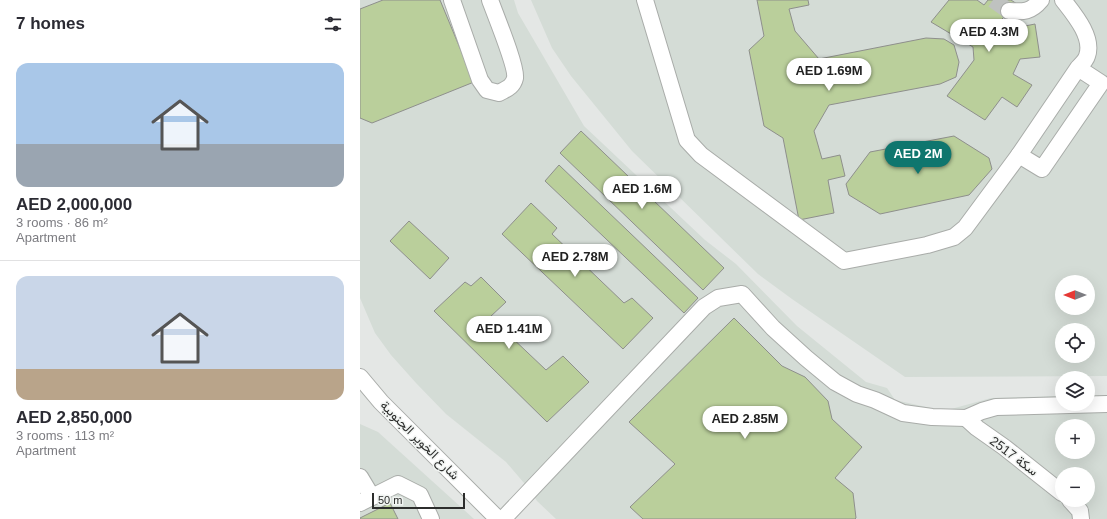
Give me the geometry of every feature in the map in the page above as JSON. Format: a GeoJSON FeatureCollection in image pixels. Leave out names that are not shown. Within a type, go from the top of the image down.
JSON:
{"type":"FeatureCollection","features":[{"type":"Feature","properties":{"kind":"street"},"geometry":{"type":"LineString","coordinates":[[452,0],[480,80],[487,90],[499,93],[511,86],[515,77],[513,66],[490,0]]}},
{"type":"Feature","properties":{"kind":"street"},"geometry":{"type":"LineString","coordinates":[[645,0],[687,140],[700,155],[844,261],[927,245],[954,237],[965,228],[1019,155],[1088,55],[1088,43],[1081,22],[1063,0]]}},
{"type":"Feature","properties":{"kind":"street"},"geometry":{"type":"LineString","coordinates":[[1009,11],[1025,12],[1037,6],[1041,0]]}},
{"type":"Feature","properties":{"kind":"street"},"geometry":{"type":"LineString","coordinates":[[1019,155],[1042,169],[1101,83],[1078,68]]}},
{"type":"Feature","properties":{"kind":"street"},"geometry":{"type":"LineString","coordinates":[[503,519],[704,307],[718,298],[742,294],[773,328],[835,382],[857,394],[875,400],[903,413],[932,417],[966,418],[982,411],[996,408],[1107,404]]}},
{"type":"Feature","properties":{"kind":"street","name":"شارع الخوير الجنوبية"},"geometry":{"type":"LineString","coordinates":[[360,377],[381,402],[498,519]]}},
{"type":"Feature","properties":{"kind":"street","name":"2517 سكة"},"geometry":{"type":"LineString","coordinates":[[966,418],[1055,487]]}},
{"type":"Feature","properties":{"kind":"street"},"geometry":{"type":"LineString","coordinates":[[360,477],[366,500],[398,484],[420,495],[431,519]]}},
{"type":"Feature","properties":{"kind":"street"},"geometry":{"type":"LineString","coordinates":[[1076,507],[1080,511],[1081,519]]}},
{"type":"Feature","properties":{"kind":"shaded area"},"geometry":{"type":"Polygon","coordinates":[[[360,0],[514,0],[518,13],[584,126],[705,240],[736,264],[797,326],[866,382],[887,388],[895,400],[944,411],[991,398],[1055,396],[1055,411],[1095,411],[1095,396],[1107,395],[1107,519],[556,519],[537,501],[530,490],[506,462],[446,414],[391,355],[375,333],[360,298],[360,0]]]}},
{"type":"Feature","properties":{"kind":"shaded area"},"geometry":{"type":"Polygon","coordinates":[[[531,0],[1107,0],[1107,376],[1095,376],[1095,371],[1055,371],[1055,376],[905,377],[758,274],[632,151],[571,76],[552,48],[531,0]]]}},
{"type":"Feature","properties":{"kind":"shaded area"},"geometry":{"type":"Polygon","coordinates":[[[360,424],[378,432],[474,519],[360,519],[360,424]]]}},
{"type":"Feature","properties":{"kind":"building"},"geometry":{"type":"Polygon","coordinates":[[[383,0],[440,0],[474,82],[372,123],[360,118],[360,9],[383,0]]]}},
{"type":"Feature","properties":{"kind":"building"},"geometry":{"type":"Polygon","coordinates":[[[757,0],[808,0],[809,5],[789,9],[795,31],[819,59],[926,38],[944,39],[954,45],[959,62],[956,77],[940,84],[829,105],[814,131],[822,159],[840,155],[845,176],[828,180],[834,213],[799,220],[783,138],[764,126],[749,50],[764,36],[757,0]]]}},
{"type":"Feature","properties":{"kind":"building"},"geometry":{"type":"Polygon","coordinates":[[[949,0],[977,0],[984,5],[988,0],[1011,0],[1017,4],[1000,21],[1015,28],[1035,24],[1040,57],[1020,59],[1013,74],[1032,85],[1017,107],[1002,97],[985,120],[947,96],[974,60],[973,47],[931,22],[949,0]]]}},
{"type":"Feature","properties":{"kind":"building"},"geometry":{"type":"Polygon","coordinates":[[[581,131],[724,268],[703,290],[560,153],[581,131]]]}},
{"type":"Feature","properties":{"kind":"building"},"geometry":{"type":"Polygon","coordinates":[[[954,136],[989,158],[992,169],[969,195],[880,214],[849,195],[846,184],[870,152],[954,136]]]}},
{"type":"Feature","properties":{"kind":"building"},"geometry":{"type":"Polygon","coordinates":[[[559,165],[698,298],[684,313],[545,181],[559,165]]]}},
{"type":"Feature","properties":{"kind":"building"},"geometry":{"type":"Polygon","coordinates":[[[531,203],[557,228],[552,234],[624,303],[632,298],[653,318],[623,349],[502,234],[531,203]]]}},
{"type":"Feature","properties":{"kind":"building"},"geometry":{"type":"Polygon","coordinates":[[[409,221],[449,258],[430,279],[390,241],[409,221]]]}},
{"type":"Feature","properties":{"kind":"building"},"geometry":{"type":"Polygon","coordinates":[[[481,277],[506,302],[490,317],[546,370],[563,356],[589,382],[547,422],[434,311],[465,282],[471,286],[481,277]]]}},
{"type":"Feature","properties":{"kind":"building"},"geometry":{"type":"Polygon","coordinates":[[[734,318],[782,366],[805,377],[828,401],[832,419],[862,447],[835,478],[853,493],[855,519],[643,519],[630,507],[675,464],[629,422],[734,318]]]}},
{"type":"Feature","properties":{"kind":"building"},"geometry":{"type":"Polygon","coordinates":[[[390,503],[398,519],[360,519],[360,518],[390,503]]]}},
{"type":"Feature","properties":{"kind":"tunnel"},"geometry":{"type":"LineString","coordinates":[[993,0],[1009,11]]}}]}
